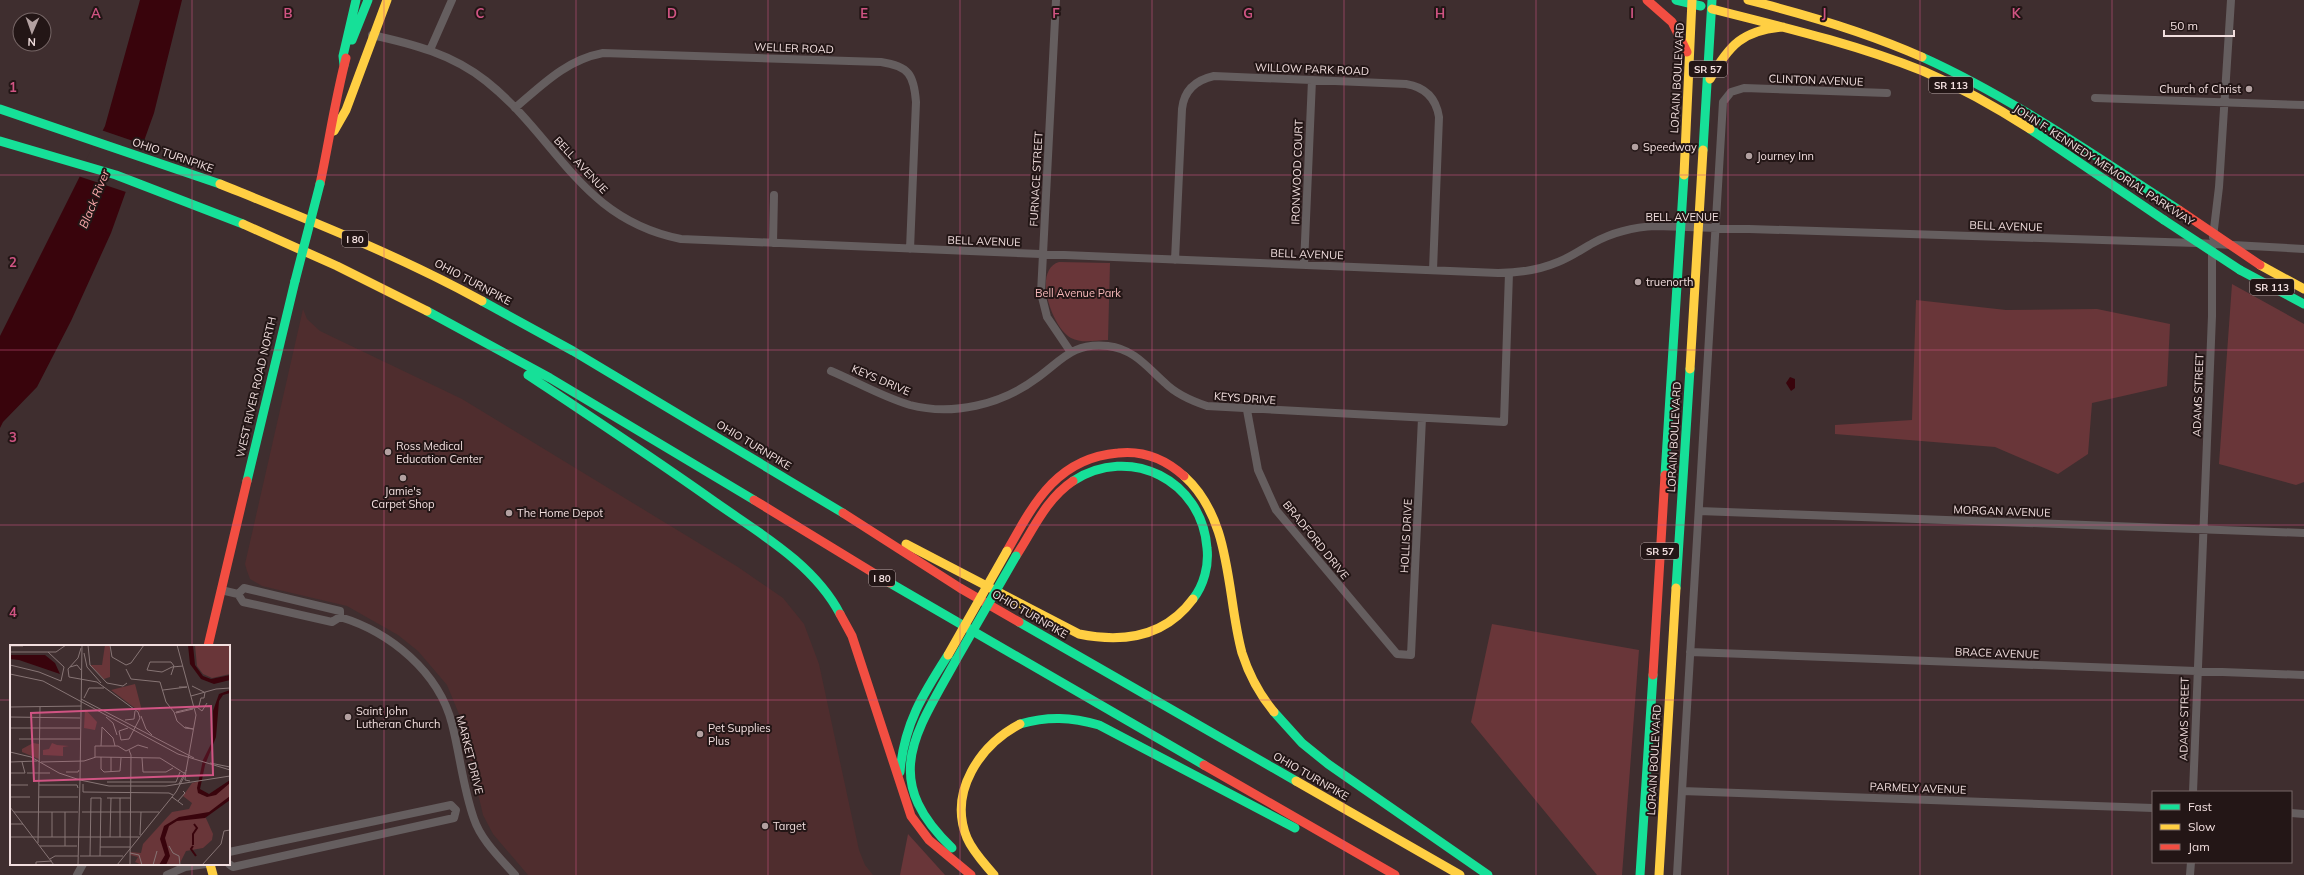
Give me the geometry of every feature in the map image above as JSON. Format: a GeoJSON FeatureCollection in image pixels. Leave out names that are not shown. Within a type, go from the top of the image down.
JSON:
{"type":"FeatureCollection","features":[{"type":"Feature","properties":{"kind":"main road"},"geometry":{"type":"LineString","coordinates":[[344,65],[343,56],[356,0]]}},
{"type":"Feature","properties":{"kind":"main road","name":"WEST RIVER ROAD NORTH"},"geometry":{"type":"LineString","coordinates":[[208,645],[295,281],[320,184],[331,135],[335,101],[344,65],[368,0]]}},
{"type":"Feature","properties":{"kind":"main road","name":"WEST RIVER ROAD NORTH"},"geometry":{"type":"LineString","coordinates":[[331,135],[346,110],[372,35],[387,0]]}},
{"type":"Feature","properties":{"kind":"main road","name":"SR 57"},"geometry":{"type":"LineString","coordinates":[[1647,0],[1659,8],[1672,20],[1681,35],[1687,52],[1689,70]]}},
{"type":"Feature","properties":{"kind":"main road","name":"JOHN F. KENNEDY MEMORIAL PARKWAY"},"geometry":{"type":"LineString","coordinates":[[1676,0],[1712,5],[1870,52],[1925,73],[1957,88],[2000,111],[2078,160],[2164,220],[2240,270],[2304,304]]}},
{"type":"Feature","properties":{"kind":"main road","name":"JOHN F. KENNEDY MEMORIAL PARKWAY"},"geometry":{"type":"LineString","coordinates":[[1748,0],[1804,14],[1886,41],[1976,83],[2031,115],[2179,210],[2260,266],[2304,289]]}},
{"type":"Feature","properties":{"kind":"main road"},"geometry":{"type":"LineString","coordinates":[[1773,0],[1804,14]]}},
{"type":"Feature","properties":{"kind":"main road","name":"LORAIN BOULEVARD"},"geometry":{"type":"LineString","coordinates":[[1640,875],[1681,227],[1692,2]]}},
{"type":"Feature","properties":{"kind":"main road","name":"LORAIN BOULEVARD"},"geometry":{"type":"LineString","coordinates":[[1659,875],[1712,5]]}},
{"type":"Feature","properties":{"kind":"main road"},"geometry":{"type":"LineString","coordinates":[[1707,85],[1725,52],[1737,40],[1751,32],[1762,29],[1783,27]]}},
{"type":"Feature","properties":{"kind":"main road","name":"OHIO TURNPIKE"},"geometry":{"type":"LineString","coordinates":[[0,109],[191,173],[320,224],[439,278],[573,351],[832,505],[960,588],[1460,875]]}},
{"type":"Feature","properties":{"kind":"main road","name":"I 80"},"geometry":{"type":"LineString","coordinates":[[0,141],[24,147],[182,199],[369,282],[484,340],[539,371],[930,607],[1394,875]]}},
{"type":"Feature","properties":{"kind":"main road"},"geometry":{"type":"LineString","coordinates":[[369,282],[539,382],[660,463],[783,550],[806,570],[834,602],[852,636],[900,783],[906,807],[922,832],[938,849],[971,875]]}},
{"type":"Feature","properties":{"kind":"main road"},"geometry":{"type":"LineString","coordinates":[[900,783],[903,740],[909,723],[1007,551],[1049,486],[1059,474],[1086,458],[1105,453],[1126,452],[1148,454],[1167,462],[1196,485],[1211,509],[1218,531],[1242,652],[1267,704],[1279,720],[1310,750],[1488,875]]}},
{"type":"Feature","properties":{"kind":"main road"},"geometry":{"type":"LineString","coordinates":[[832,505],[1079,634],[1106,640],[1119,640],[1145,635],[1156,631],[1178,617],[1201,586],[1205,576],[1208,553],[1199,515],[1188,495],[1180,487],[1163,476],[1147,470],[1117,466],[1101,469],[1080,476],[1060,491],[1050,502],[1016,556],[956,660],[922,722],[914,740],[910,762],[912,782],[919,808],[932,829],[985,875]]}},
{"type":"Feature","properties":{"kind":"main road"},"geometry":{"type":"LineString","coordinates":[[994,875],[980,859],[965,833],[960,804],[969,776],[982,752],[1003,734],[1031,720],[1055,717],[1084,720],[1099,725],[1387,875]]}},
{"type":"Feature","properties":{"kind":"main road"},"geometry":{"type":"LineString","coordinates":[[210,865],[213,875]]}},
{"type":"Feature","properties":{"kind":"street"},"geometry":{"type":"LineString","coordinates":[[430,50],[452,0]]}},
{"type":"Feature","properties":{"kind":"street","name":"FURNACE STREET"},"geometry":{"type":"LineString","coordinates":[[1056,0],[1041,293],[1043,306],[1047,317],[1070,351]]}},
{"type":"Feature","properties":{"kind":"street","name":"ADAMS STREET"},"geometry":{"type":"LineString","coordinates":[[2193,791],[2196,671],[2204,529],[2212,316],[2212,245],[2231,0]]}},
{"type":"Feature","properties":{"kind":"street","name":"BELL AVENUE"},"geometry":{"type":"LineString","coordinates":[[372,35],[430,50],[471,70],[499,92],[515,108],[594,196],[628,221],[654,232],[682,239],[1510,273],[1546,266],[1569,257],[1606,237],[1629,229],[1656,226],[2304,249]]}},
{"type":"Feature","properties":{"kind":"street","name":"WELLER ROAD"},"geometry":{"type":"LineString","coordinates":[[515,108],[563,68],[578,60],[603,53],[858,61],[897,64],[909,72],[915,90],[910,249]]}},
{"type":"Feature","properties":{"kind":"street","name":"WILLOW PARK ROAD"},"geometry":{"type":"LineString","coordinates":[[1175,260],[1182,109],[1185,95],[1190,88],[1201,80],[1214,76],[1412,85],[1428,93],[1434,100],[1439,117],[1433,270]]}},
{"type":"Feature","properties":{"kind":"street","name":"IRONWOOD COURT"},"geometry":{"type":"LineString","coordinates":[[1304,265],[1312,80]]}},
{"type":"Feature","properties":{"kind":"street","name":"CLINTON AVENUE"},"geometry":{"type":"LineString","coordinates":[[1715,228],[1723,102],[1731,92],[1744,88],[1887,93]]}},
{"type":"Feature","properties":{"kind":"street"},"geometry":{"type":"LineString","coordinates":[[2095,98],[2304,106]]}},
{"type":"Feature","properties":{"kind":"street"},"geometry":{"type":"LineString","coordinates":[[773,243],[774,195]]}},
{"type":"Feature","properties":{"kind":"street"},"geometry":{"type":"LineString","coordinates":[[1677,875],[1715,228]]}},
{"type":"Feature","properties":{"kind":"street","name":"KEYS DRIVE"},"geometry":{"type":"LineString","coordinates":[[831,371],[909,404],[932,409],[956,409],[995,400],[1022,388],[1070,351],[1108,346],[1127,350],[1143,360],[1165,384],[1192,401],[1215,408],[1504,422],[1510,273]]}},
{"type":"Feature","properties":{"kind":"street","name":"BRADFORD DRIVE"},"geometry":{"type":"LineString","coordinates":[[1247,410],[1258,470],[1276,510],[1397,654],[1411,655]]}},
{"type":"Feature","properties":{"kind":"street","name":"HOLLIS DRIVE"},"geometry":{"type":"LineString","coordinates":[[1411,655],[1422,418]]}},
{"type":"Feature","properties":{"kind":"street","name":"MORGAN AVENUE"},"geometry":{"type":"LineString","coordinates":[[1699,511],[2304,533]]}},
{"type":"Feature","properties":{"kind":"street","name":"MARKET DRIVE"},"geometry":{"type":"LineString","coordinates":[[238,594],[244,588],[340,612],[340,617]]}},
{"type":"Feature","properties":{"kind":"street","name":"MARKET DRIVE"},"geometry":{"type":"LineString","coordinates":[[221,590],[238,594],[243,602],[250,604],[332,622],[340,617]]}},
{"type":"Feature","properties":{"kind":"street","name":"MARKET DRIVE"},"geometry":{"type":"LineString","coordinates":[[340,617],[379,634],[407,654],[423,670],[437,689],[452,722],[474,819],[494,852],[515,875]]}},
{"type":"Feature","properties":{"kind":"street","name":"BRACE AVENUE"},"geometry":{"type":"LineString","coordinates":[[1690,652],[2304,675]]}},
{"type":"Feature","properties":{"kind":"street","name":"PARMELY AVENUE"},"geometry":{"type":"LineString","coordinates":[[1682,791],[2152,808]]}},
{"type":"Feature","properties":{"kind":"street","name":"MARKET DRIVE"},"geometry":{"type":"LineString","coordinates":[[230,852],[451,805],[456,810]]}},
{"type":"Feature","properties":{"kind":"street","name":"MARKET DRIVE"},"geometry":{"type":"LineString","coordinates":[[456,810],[471,807]]}},
{"type":"Feature","properties":{"kind":"street","name":"MARKET DRIVE"},"geometry":{"type":"LineString","coordinates":[[230,865],[233,867],[454,818],[456,810]]}},
{"type":"Feature","properties":{"kind":"street"},"geometry":{"type":"LineString","coordinates":[[2292,813],[2304,814]]}},
{"type":"Feature","properties":{"kind":"street"},"geometry":{"type":"LineString","coordinates":[[2190,875],[2191,863]]}},
{"type":"Feature","properties":{"kind":"street"},"geometry":{"type":"LineString","coordinates":[[77,875],[82,865]]}},
{"type":"Feature","properties":{"kind":"street"},"geometry":{"type":"LineString","coordinates":[[167,875],[184,865]]}},
{"type":"Feature","properties":{"kind":"shaded area"},"geometry":{"type":"Polygon","coordinates":[[[303,309],[307,319],[320,331],[462,399],[738,567],[783,598],[804,624],[819,664],[859,850],[865,865],[873,875],[528,875],[493,834],[483,815],[461,719],[447,685],[418,651],[398,635],[347,606],[262,586],[250,579],[245,564],[303,309]]]}},
{"type":"Feature","properties":{"kind":"green space","name":"Bell Avenue Park"},"geometry":{"type":"Polygon","coordinates":[[[1059,262],[1110,263],[1108,340],[1075,340],[1064,332],[1057,323],[1048,299],[1046,287],[1047,276],[1051,267],[1059,262]]]}},
{"type":"Feature","properties":{"kind":"green space"},"geometry":{"type":"Polygon","coordinates":[[[2232,284],[2304,324],[2304,482],[2296,485],[2219,464],[2232,284]]]}},
{"type":"Feature","properties":{"kind":"green space"},"geometry":{"type":"Polygon","coordinates":[[[1916,300],[2006,310],[2097,309],[2170,324],[2167,386],[2092,403],[2088,454],[2058,474],[1995,447],[1835,434],[1835,425],[1912,420],[1916,300]]]}},
{"type":"Feature","properties":{"kind":"green space"},"geometry":{"type":"Polygon","coordinates":[[[1492,624],[1639,650],[1622,875],[1597,875],[1471,722],[1492,624]]]}},
{"type":"Feature","properties":{"kind":"green space"},"geometry":{"type":"Polygon","coordinates":[[[908,834],[945,875],[900,875],[908,834]]]}},
{"type":"Feature","properties":{"kind":"water","name":"Black River"},"geometry":{"type":"Polygon","coordinates":[[[140,0],[182,0],[154,113],[111,233],[71,321],[37,387],[3,422],[0,428],[0,336],[105,126],[140,0]]]}},
{"type":"Feature","properties":{"kind":"water"},"geometry":{"type":"Polygon","coordinates":[[[1790,377],[1795,379],[1795,388],[1791,391],[1786,383],[1790,377]]]}},
{"type":"Feature","properties":{"kind":"pier"},"geometry":{"type":"Polygon","coordinates":[[[101,130],[145,145],[129,193],[78,176],[101,130]]]}},
{"type":"Feature","properties":{"kind":"traffic: fast"},"geometry":{"type":"LineString","coordinates":[[344,65],[343,56],[356,0]]}},
{"type":"Feature","properties":{"kind":"traffic: fast"},"geometry":{"type":"LineString","coordinates":[[352,40],[368,0]]}},
{"type":"Feature","properties":{"kind":"traffic: fast"},"geometry":{"type":"LineString","coordinates":[[1676,0],[1701,6]]}},
{"type":"Feature","properties":{"kind":"traffic: fast"},"geometry":{"type":"LineString","coordinates":[[1703,150],[1712,0]]}},
{"type":"Feature","properties":{"kind":"traffic: fast"},"geometry":{"type":"LineString","coordinates":[[1922,57],[1956,73],[2021,109],[2179,210]]}},
{"type":"Feature","properties":{"kind":"traffic: fast"},"geometry":{"type":"LineString","coordinates":[[0,109],[220,184]]}},
{"type":"Feature","properties":{"kind":"traffic: fast"},"geometry":{"type":"LineString","coordinates":[[2030,129],[2164,220]]}},
{"type":"Feature","properties":{"kind":"traffic: fast"},"geometry":{"type":"LineString","coordinates":[[0,141],[116,175],[243,224]]}},
{"type":"Feature","properties":{"kind":"traffic: fast"},"geometry":{"type":"LineString","coordinates":[[1665,475],[1684,175]]}},
{"type":"Feature","properties":{"kind":"traffic: fast"},"geometry":{"type":"LineString","coordinates":[[295,281],[320,184]]}},
{"type":"Feature","properties":{"kind":"traffic: fast"},"geometry":{"type":"LineString","coordinates":[[2164,220],[2240,270]]}},
{"type":"Feature","properties":{"kind":"traffic: fast"},"geometry":{"type":"LineString","coordinates":[[2240,270],[2304,304]]}},
{"type":"Feature","properties":{"kind":"traffic: fast"},"geometry":{"type":"LineString","coordinates":[[247,481],[295,281]]}},
{"type":"Feature","properties":{"kind":"traffic: fast"},"geometry":{"type":"LineString","coordinates":[[482,301],[573,351],[843,513]]}},
{"type":"Feature","properties":{"kind":"traffic: fast"},"geometry":{"type":"LineString","coordinates":[[427,311],[550,378],[754,500]]}},
{"type":"Feature","properties":{"kind":"traffic: fast"},"geometry":{"type":"LineString","coordinates":[[1676,588],[1690,369]]}},
{"type":"Feature","properties":{"kind":"traffic: fast"},"geometry":{"type":"LineString","coordinates":[[528,375],[622,438],[784,551],[816,580],[829,596],[840,614]]}},
{"type":"Feature","properties":{"kind":"traffic: fast"},"geometry":{"type":"LineString","coordinates":[[1073,481],[1095,470],[1117,466],[1139,468],[1160,475],[1177,487],[1192,504],[1202,524],[1207,548],[1205,575],[1200,588],[1193,599]]}},
{"type":"Feature","properties":{"kind":"traffic: fast"},"geometry":{"type":"LineString","coordinates":[[956,660],[1016,556]]}},
{"type":"Feature","properties":{"kind":"traffic: fast"},"geometry":{"type":"LineString","coordinates":[[890,583],[1204,765]]}},
{"type":"Feature","properties":{"kind":"traffic: fast"},"geometry":{"type":"LineString","coordinates":[[1019,622],[1296,781]]}},
{"type":"Feature","properties":{"kind":"traffic: fast"},"geometry":{"type":"LineString","coordinates":[[900,772],[902,755],[910,724],[923,697],[948,655]]}},
{"type":"Feature","properties":{"kind":"traffic: fast"},"geometry":{"type":"LineString","coordinates":[[952,848],[930,823],[916,799],[911,777],[912,755],[918,733],[928,710],[956,660]]}},
{"type":"Feature","properties":{"kind":"traffic: fast"},"geometry":{"type":"LineString","coordinates":[[1640,875],[1653,675]]}},
{"type":"Feature","properties":{"kind":"traffic: fast"},"geometry":{"type":"LineString","coordinates":[[1274,712],[1302,743],[1328,764],[1488,875]]}},
{"type":"Feature","properties":{"kind":"traffic: fast"},"geometry":{"type":"LineString","coordinates":[[1020,724],[1030,721],[1060,718],[1079,720],[1099,725],[1295,828]]}},
{"type":"Feature","properties":{"kind":"traffic: slow"},"geometry":{"type":"LineString","coordinates":[[334,131],[346,110],[387,0]]}},
{"type":"Feature","properties":{"kind":"traffic: slow"},"geometry":{"type":"LineString","coordinates":[[1684,175],[1692,0]]}},
{"type":"Feature","properties":{"kind":"traffic: slow"},"geometry":{"type":"LineString","coordinates":[[1748,0],[1836,25],[1880,40],[1922,57]]}},
{"type":"Feature","properties":{"kind":"traffic: slow"},"geometry":{"type":"LineString","coordinates":[[1712,9],[1792,29],[1897,61],[1951,84],[2030,129]]}},
{"type":"Feature","properties":{"kind":"traffic: slow"},"geometry":{"type":"LineString","coordinates":[[1710,79],[1724,57],[1739,41],[1757,32],[1783,27]]}},
{"type":"Feature","properties":{"kind":"traffic: slow"},"geometry":{"type":"LineString","coordinates":[[1690,369],[1703,150]]}},
{"type":"Feature","properties":{"kind":"traffic: slow"},"geometry":{"type":"LineString","coordinates":[[220,184],[386,253],[482,301]]}},
{"type":"Feature","properties":{"kind":"traffic: slow"},"geometry":{"type":"LineString","coordinates":[[243,224],[337,266],[427,311]]}},
{"type":"Feature","properties":{"kind":"traffic: slow"},"geometry":{"type":"LineString","coordinates":[[2260,265],[2304,289]]}},
{"type":"Feature","properties":{"kind":"traffic: slow"},"geometry":{"type":"LineString","coordinates":[[1184,476],[1200,494],[1211,514],[1220,536],[1242,653],[1255,684],[1274,712]]}},
{"type":"Feature","properties":{"kind":"traffic: slow"},"geometry":{"type":"LineString","coordinates":[[906,544],[1079,634],[1111,638],[1142,634],[1170,622],[1182,612],[1193,599]]}},
{"type":"Feature","properties":{"kind":"traffic: slow"},"geometry":{"type":"LineString","coordinates":[[948,655],[1007,551]]}},
{"type":"Feature","properties":{"kind":"traffic: slow"},"geometry":{"type":"LineString","coordinates":[[1659,875],[1676,588]]}},
{"type":"Feature","properties":{"kind":"traffic: slow"},"geometry":{"type":"LineString","coordinates":[[994,875],[969,843],[962,821],[962,804],[965,787],[971,772],[981,757],[992,744],[1005,733],[1020,724]]}},
{"type":"Feature","properties":{"kind":"traffic: slow"},"geometry":{"type":"LineString","coordinates":[[1296,781],[1460,875]]}},
{"type":"Feature","properties":{"kind":"traffic: slow"},"geometry":{"type":"LineString","coordinates":[[210,865],[213,875]]}},
{"type":"Feature","properties":{"kind":"traffic: jam"},"geometry":{"type":"LineString","coordinates":[[1647,0],[1672,22],[1687,52]]}},
{"type":"Feature","properties":{"kind":"traffic: jam"},"geometry":{"type":"LineString","coordinates":[[320,184],[335,105],[346,58]]}},
{"type":"Feature","properties":{"kind":"traffic: jam"},"geometry":{"type":"LineString","coordinates":[[2179,210],[2260,265]]}},
{"type":"Feature","properties":{"kind":"traffic: jam"},"geometry":{"type":"LineString","coordinates":[[1007,551],[1038,500],[1063,474],[1079,464],[1097,457],[1118,453],[1137,453],[1162,460],[1184,476]]}},
{"type":"Feature","properties":{"kind":"traffic: jam"},"geometry":{"type":"LineString","coordinates":[[1653,675],[1665,475]]}},
{"type":"Feature","properties":{"kind":"traffic: jam"},"geometry":{"type":"LineString","coordinates":[[208,645],[247,481]]}},
{"type":"Feature","properties":{"kind":"traffic: jam"},"geometry":{"type":"LineString","coordinates":[[1016,556],[1048,506],[1063,488],[1073,481]]}},
{"type":"Feature","properties":{"kind":"traffic: jam"},"geometry":{"type":"LineString","coordinates":[[754,500],[890,583]]}},
{"type":"Feature","properties":{"kind":"traffic: jam"},"geometry":{"type":"LineString","coordinates":[[843,513],[960,588],[1019,622]]}},
{"type":"Feature","properties":{"kind":"traffic: jam"},"geometry":{"type":"LineString","coordinates":[[840,614],[852,636],[911,816],[929,840],[971,875]]}},
{"type":"Feature","properties":{"kind":"traffic: jam"},"geometry":{"type":"LineString","coordinates":[[1204,765],[1395,875]]}},
{"type":"Feature","properties":{"kind":"place","name":"Church of Christ"},"geometry":{"type":"Point","coordinates":[2249,89]}},
{"type":"Feature","properties":{"kind":"place","name":"Speedway"},"geometry":{"type":"Point","coordinates":[1635,147]}},
{"type":"Feature","properties":{"kind":"place","name":"Journey Inn"},"geometry":{"type":"Point","coordinates":[1749,156]}},
{"type":"Feature","properties":{"kind":"place","name":"truenorth"},"geometry":{"type":"Point","coordinates":[1638,282]}},
{"type":"Feature","properties":{"kind":"place","name":"Ross Medical Education Center"},"geometry":{"type":"Point","coordinates":[388,452]}},
{"type":"Feature","properties":{"kind":"place","name":"Jamie's Carpet Shop"},"geometry":{"type":"Point","coordinates":[403,478]}},
{"type":"Feature","properties":{"kind":"place","name":"The Home Depot"},"geometry":{"type":"Point","coordinates":[509,513]}},
{"type":"Feature","properties":{"kind":"place","name":"Saint John Lutheran Church"},"geometry":{"type":"Point","coordinates":[348,717]}},
{"type":"Feature","properties":{"kind":"place","name":"Pet Supplies Plus"},"geometry":{"type":"Point","coordinates":[700,734]}},
{"type":"Feature","properties":{"kind":"place","name":"Target"},"geometry":{"type":"Point","coordinates":[765,826]}}]}
